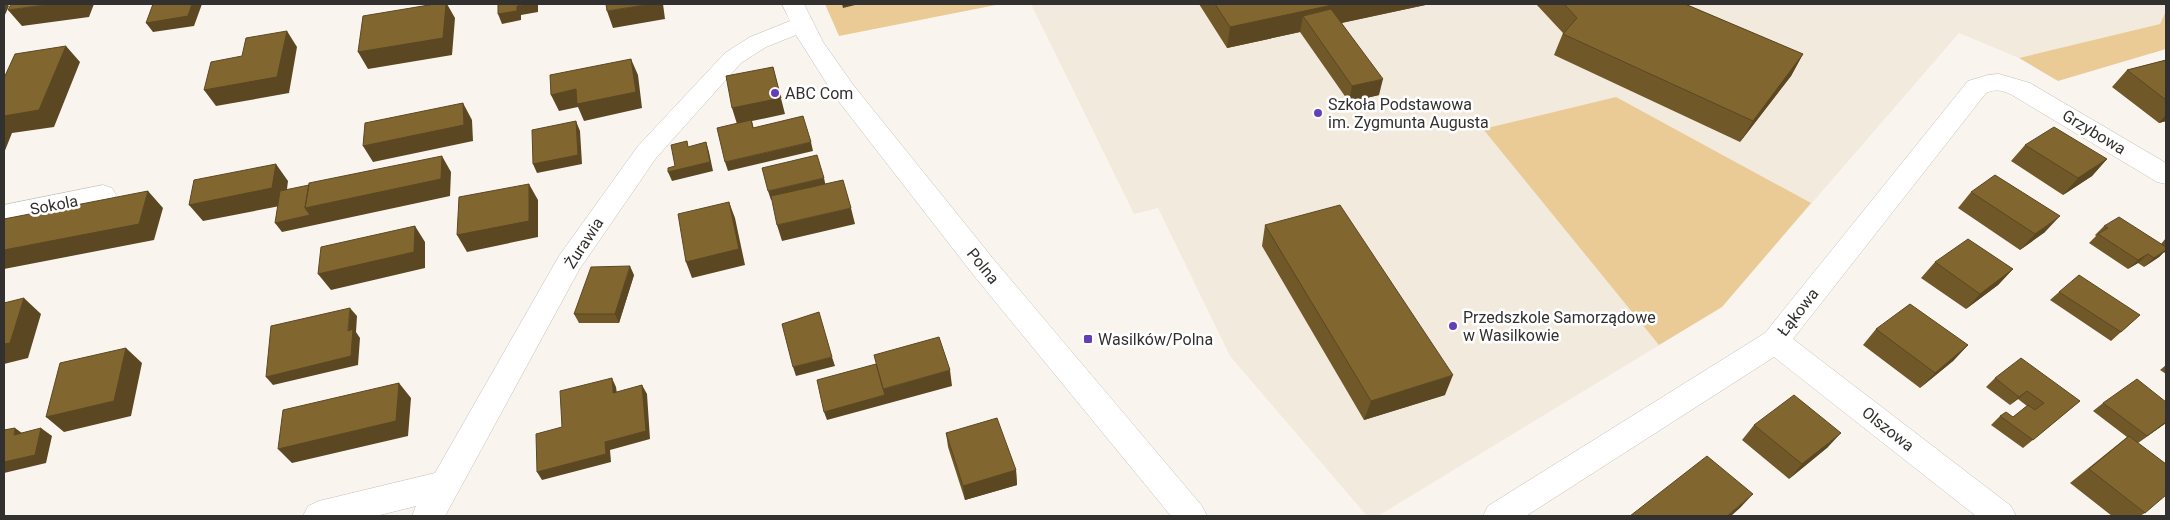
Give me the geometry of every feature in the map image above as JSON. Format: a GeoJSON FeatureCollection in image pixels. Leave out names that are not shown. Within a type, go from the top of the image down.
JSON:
{"type":"FeatureCollection","features":[{"type":"Feature","properties":{"kind":"street","name":"Żurawia"},"geometry":{"type":"LineString","coordinates":[[428,516],[569,264],[648,152],[733,58],[798,14]]}},
{"type":"Feature","properties":{"kind":"street","name":"Polna"},"geometry":{"type":"LineString","coordinates":[[798,14],[812,44],[845,92],[985,269],[1190,516]]}},
{"type":"Feature","properties":{"kind":"street","name":"Łąkowa"},"geometry":{"type":"LineString","coordinates":[[1499,516],[1776,341],[1977,86],[1991,82],[2011,85],[2021,89]]}},
{"type":"Feature","properties":{"kind":"street","name":"Grzybowa"},"geometry":{"type":"LineString","coordinates":[[2021,89],[2166,175]]}},
{"type":"Feature","properties":{"kind":"street","name":"Sokola"},"geometry":{"type":"LineString","coordinates":[[4,215],[103,195]]}},
{"type":"Feature","properties":{"kind":"street","name":"Olszowa"},"geometry":{"type":"LineString","coordinates":[[1776,341],[2000,516]]}},
{"type":"Feature","properties":{"kind":"street"},"geometry":{"type":"LineString","coordinates":[[319,516],[444,485]]}},
{"type":"Feature","properties":{"kind":"shaded area"},"geometry":{"type":"Polygon","coordinates":[[[825,4],[1001,4],[839,36],[825,4]]]}},
{"type":"Feature","properties":{"kind":"shaded area"},"geometry":{"type":"Polygon","coordinates":[[[1031,4],[2166,4],[2166,11],[2160,24],[2019,58],[1959,33],[1722,307],[1378,516],[1367,516],[1230,356],[1158,208],[1134,214],[1031,4]]]}},
{"type":"Feature","properties":{"kind":"shaded area"},"geometry":{"type":"Polygon","coordinates":[[[2166,11],[2166,49],[2058,81],[2019,58],[2160,24],[2166,11]]]}},
{"type":"Feature","properties":{"kind":"shaded area"},"geometry":{"type":"Polygon","coordinates":[[[1616,97],[1811,203],[1722,307],[1659,345],[1483,129],[1616,97]]]}},
{"type":"Feature","properties":{"kind":"building"},"geometry":{"type":"Polygon","coordinates":[[[11,4],[51,4],[8,10],[11,4]]]}},
{"type":"Feature","properties":{"kind":"building"},"geometry":{"type":"Polygon","coordinates":[[[153,4],[192,4],[188,16],[146,23],[153,4]]]}},
{"type":"Feature","properties":{"kind":"building"},"geometry":{"type":"Polygon","coordinates":[[[435,4],[446,4],[443,38],[358,52],[363,16],[435,4]]]}},
{"type":"Feature","properties":{"kind":"building"},"geometry":{"type":"Polygon","coordinates":[[[498,4],[527,4],[517,6],[517,11],[498,14],[498,4]]]}},
{"type":"Feature","properties":{"kind":"building"},"geometry":{"type":"Polygon","coordinates":[[[606,4],[651,4],[607,11],[606,4]]]}},
{"type":"Feature","properties":{"kind":"building"},"geometry":{"type":"Polygon","coordinates":[[[1215,4],[1337,4],[1230,27],[1215,4]]]}},
{"type":"Feature","properties":{"kind":"building"},"geometry":{"type":"Polygon","coordinates":[[[1564,4],[1685,4],[1803,54],[1753,121],[1563,34],[1577,18],[1564,4]]]}},
{"type":"Feature","properties":{"kind":"building"},"geometry":{"type":"Polygon","coordinates":[[[1331,9],[1383,79],[1352,86],[1303,16],[1331,9]]]}},
{"type":"Feature","properties":{"kind":"building"},"geometry":{"type":"Polygon","coordinates":[[[287,31],[277,77],[204,90],[211,62],[242,56],[246,38],[287,31]]]}},
{"type":"Feature","properties":{"kind":"building"},"geometry":{"type":"Polygon","coordinates":[[[66,46],[39,110],[4,116],[4,78],[15,54],[66,46]]]}},
{"type":"Feature","properties":{"kind":"building"},"geometry":{"type":"Polygon","coordinates":[[[631,59],[636,92],[577,104],[576,89],[551,95],[550,75],[631,59]]]}},
{"type":"Feature","properties":{"kind":"building"},"geometry":{"type":"Polygon","coordinates":[[[2166,60],[2166,100],[2127,70],[2166,60]]]}},
{"type":"Feature","properties":{"kind":"building"},"geometry":{"type":"Polygon","coordinates":[[[773,67],[781,98],[732,108],[726,76],[773,67]]]}},
{"type":"Feature","properties":{"kind":"building"},"geometry":{"type":"Polygon","coordinates":[[[463,103],[464,125],[363,146],[365,123],[463,103]]]}},
{"type":"Feature","properties":{"kind":"building"},"geometry":{"type":"Polygon","coordinates":[[[803,116],[811,142],[725,162],[717,128],[751,120],[753,128],[803,116]]]}},
{"type":"Feature","properties":{"kind":"building"},"geometry":{"type":"Polygon","coordinates":[[[576,121],[578,155],[533,164],[532,130],[576,121]]]}},
{"type":"Feature","properties":{"kind":"building"},"geometry":{"type":"Polygon","coordinates":[[[2054,127],[2107,159],[2078,178],[2025,145],[2054,127]]]}},
{"type":"Feature","properties":{"kind":"building"},"geometry":{"type":"Polygon","coordinates":[[[687,141],[688,147],[706,142],[710,162],[668,172],[668,168],[675,166],[671,145],[687,141]]]}},
{"type":"Feature","properties":{"kind":"building"},"geometry":{"type":"Polygon","coordinates":[[[817,155],[824,178],[768,191],[762,168],[817,155]]]}},
{"type":"Feature","properties":{"kind":"building"},"geometry":{"type":"Polygon","coordinates":[[[442,156],[441,179],[305,208],[309,183],[442,156]]]}},
{"type":"Feature","properties":{"kind":"building"},"geometry":{"type":"Polygon","coordinates":[[[276,164],[272,188],[189,205],[194,180],[276,164]]]}},
{"type":"Feature","properties":{"kind":"building"},"geometry":{"type":"Polygon","coordinates":[[[1995,175],[2060,216],[2035,234],[1971,192],[1995,175]]]}},
{"type":"Feature","properties":{"kind":"building"},"geometry":{"type":"Polygon","coordinates":[[[843,180],[851,208],[777,225],[771,196],[843,180]]]}},
{"type":"Feature","properties":{"kind":"building"},"geometry":{"type":"Polygon","coordinates":[[[529,184],[529,221],[457,235],[459,197],[529,184]]]}},
{"type":"Feature","properties":{"kind":"building"},"geometry":{"type":"Polygon","coordinates":[[[309,185],[305,208],[310,215],[275,223],[280,191],[309,185]]]}},
{"type":"Feature","properties":{"kind":"building"},"geometry":{"type":"Polygon","coordinates":[[[148,191],[139,224],[4,250],[4,219],[148,191]]]}},
{"type":"Feature","properties":{"kind":"building"},"geometry":{"type":"Polygon","coordinates":[[[729,202],[739,249],[686,262],[678,214],[729,202]]]}},
{"type":"Feature","properties":{"kind":"building"},"geometry":{"type":"Polygon","coordinates":[[[1340,205],[1453,375],[1371,401],[1265,225],[1340,205]]]}},
{"type":"Feature","properties":{"kind":"building"},"geometry":{"type":"Polygon","coordinates":[[[2119,217],[2166,247],[2166,250],[2154,258],[2148,254],[2138,260],[2098,234],[2108,228],[2104,226],[2119,217]]]}},
{"type":"Feature","properties":{"kind":"building"},"geometry":{"type":"Polygon","coordinates":[[[415,226],[414,252],[318,274],[321,247],[415,226]]]}},
{"type":"Feature","properties":{"kind":"building"},"geometry":{"type":"Polygon","coordinates":[[[1968,239],[2013,269],[1980,294],[1935,262],[1968,239]]]}},
{"type":"Feature","properties":{"kind":"building"},"geometry":{"type":"Polygon","coordinates":[[[630,266],[615,314],[574,314],[591,267],[630,266]]]}},
{"type":"Feature","properties":{"kind":"building"},"geometry":{"type":"Polygon","coordinates":[[[2079,275],[2140,315],[2121,332],[2059,292],[2079,275]]]}},
{"type":"Feature","properties":{"kind":"building"},"geometry":{"type":"Polygon","coordinates":[[[24,298],[10,343],[4,344],[4,303],[24,298]]]}},
{"type":"Feature","properties":{"kind":"building"},"geometry":{"type":"Polygon","coordinates":[[[1910,304],[1968,345],[1935,373],[1876,329],[1910,304]]]}},
{"type":"Feature","properties":{"kind":"building"},"geometry":{"type":"Polygon","coordinates":[[[350,308],[348,331],[353,329],[351,356],[266,377],[271,326],[350,308]]]}},
{"type":"Feature","properties":{"kind":"building"},"geometry":{"type":"Polygon","coordinates":[[[819,312],[832,357],[793,367],[782,324],[819,312]]]}},
{"type":"Feature","properties":{"kind":"building"},"geometry":{"type":"Polygon","coordinates":[[[939,337],[950,370],[883,389],[874,355],[939,337]]]}},
{"type":"Feature","properties":{"kind":"building"},"geometry":{"type":"Polygon","coordinates":[[[126,348],[114,401],[46,417],[60,363],[126,348]]]}},
{"type":"Feature","properties":{"kind":"building"},"geometry":{"type":"Polygon","coordinates":[[[2021,358],[2080,401],[2033,440],[2000,416],[2006,412],[2013,417],[2028,405],[2035,410],[2044,403],[2027,391],[2019,397],[1995,378],[2021,358]]]}},
{"type":"Feature","properties":{"kind":"building"},"geometry":{"type":"Polygon","coordinates":[[[876,364],[885,395],[824,412],[817,380],[876,364]]]}},
{"type":"Feature","properties":{"kind":"building"},"geometry":{"type":"Polygon","coordinates":[[[612,378],[613,393],[642,385],[646,431],[605,442],[606,454],[537,472],[536,434],[562,427],[560,391],[612,378]]]}},
{"type":"Feature","properties":{"kind":"building"},"geometry":{"type":"Polygon","coordinates":[[[2137,379],[2166,402],[2166,422],[2147,436],[2103,403],[2137,379]]]}},
{"type":"Feature","properties":{"kind":"building"},"geometry":{"type":"Polygon","coordinates":[[[399,383],[396,421],[278,449],[283,410],[399,383]]]}},
{"type":"Feature","properties":{"kind":"building"},"geometry":{"type":"Polygon","coordinates":[[[1794,395],[1841,433],[1802,464],[1754,425],[1794,395]]]}},
{"type":"Feature","properties":{"kind":"building"},"geometry":{"type":"Polygon","coordinates":[[[997,418],[1016,470],[963,486],[946,433],[997,418]]]}},
{"type":"Feature","properties":{"kind":"building"},"geometry":{"type":"Polygon","coordinates":[[[15,428],[14,435],[41,428],[35,455],[4,462],[4,430],[15,428]]]}},
{"type":"Feature","properties":{"kind":"building"},"geometry":{"type":"Polygon","coordinates":[[[2129,436],[2166,464],[2166,495],[2145,513],[2089,469],[2129,436]]]}},
{"type":"Feature","properties":{"kind":"building"},"geometry":{"type":"Polygon","coordinates":[[[1707,456],[1753,494],[1727,516],[1630,516],[1707,456]]]}},
{"type":"Feature","properties":{"kind":"place","name":"ABC Com"},"geometry":{"type":"Point","coordinates":[775,93]}},
{"type":"Feature","properties":{"kind":"place","name":"Szkoła Podstawowa im. Zygmunta Augusta"},"geometry":{"type":"Point","coordinates":[1318,113]}},
{"type":"Feature","properties":{"kind":"place","name":"Przedszkole Samorządowe w Wasilkowie"},"geometry":{"type":"Point","coordinates":[1453,326]}},
{"type":"Feature","properties":{"kind":"place","name":"Wasilków/Polna"},"geometry":{"type":"Point","coordinates":[1088,339]}}]}
